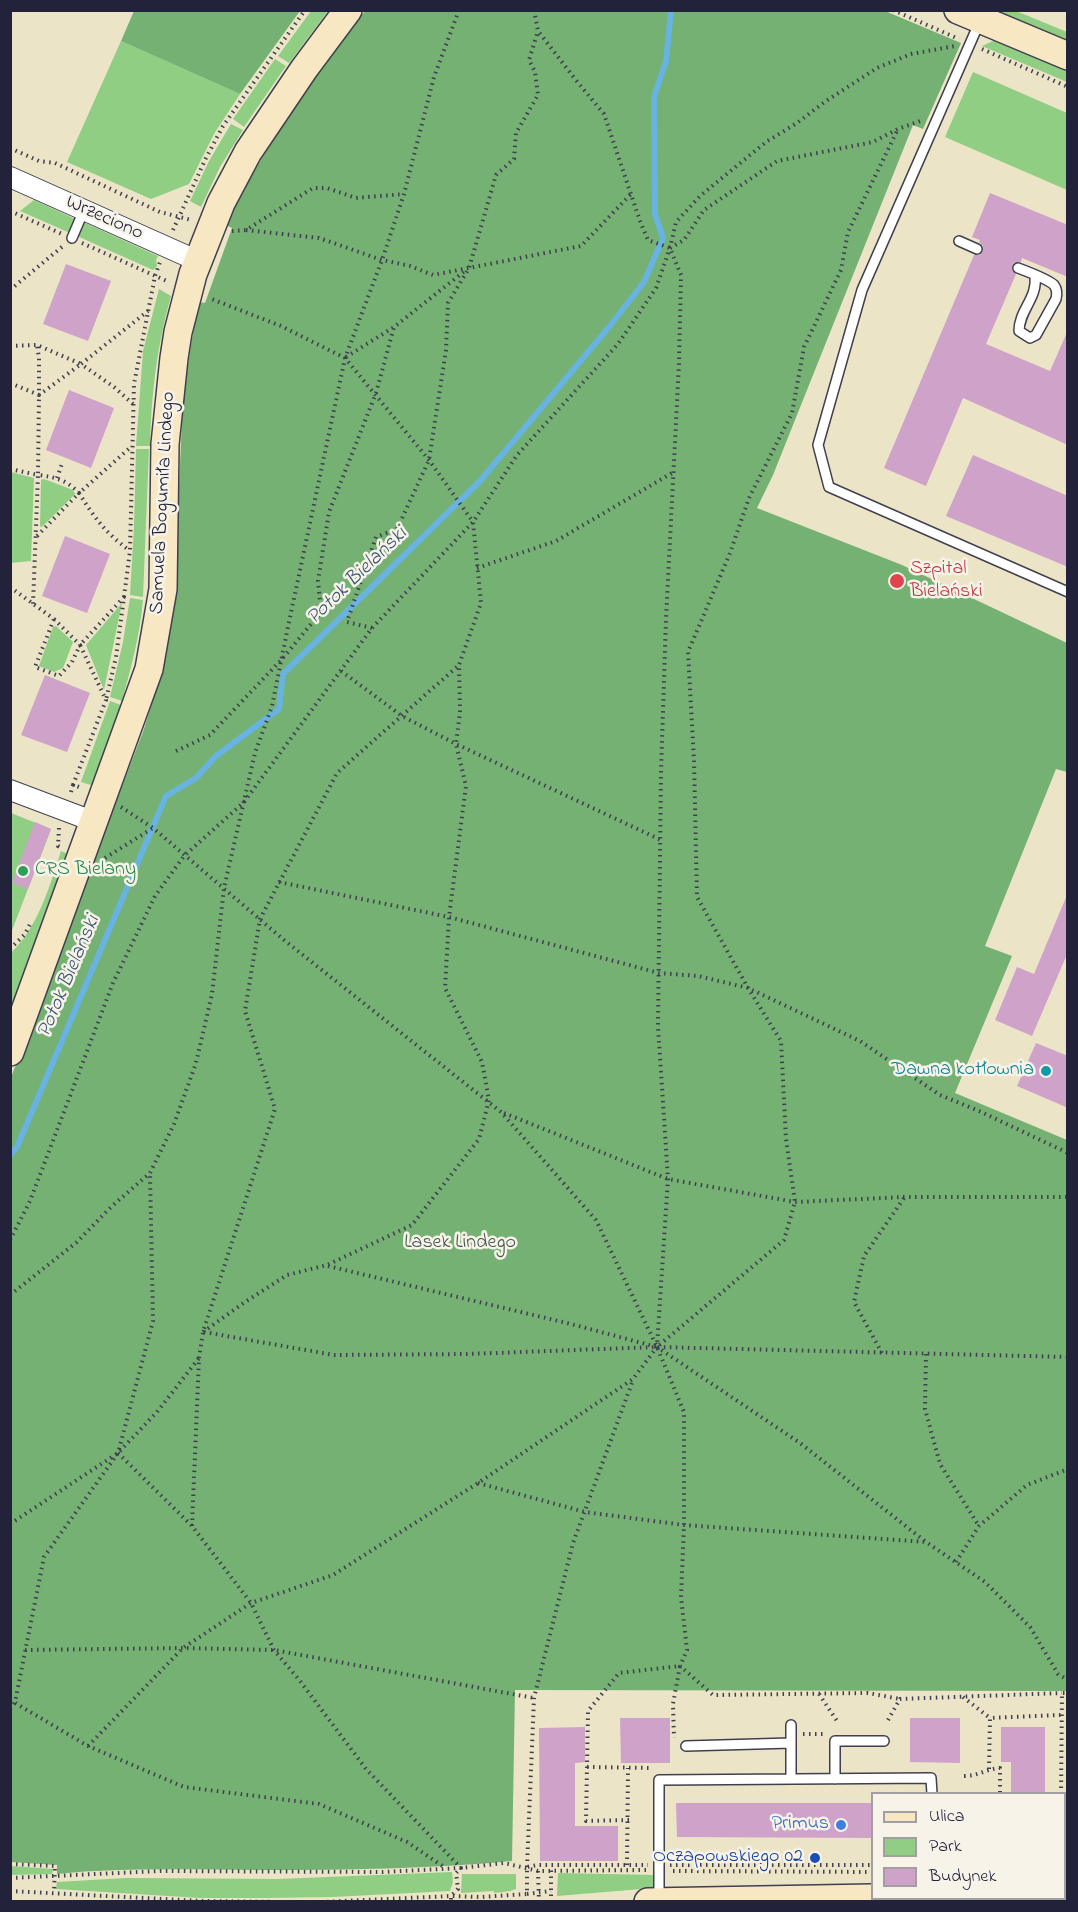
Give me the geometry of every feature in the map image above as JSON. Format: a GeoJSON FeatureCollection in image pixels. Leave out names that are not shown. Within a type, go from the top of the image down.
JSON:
{"type":"FeatureCollection","features":[{"type":"Feature","properties":{"kind":"street","name":"Samuela Bogumiła Lindego"},"geometry":{"type":"LineString","coordinates":[[10,1052],[143,689],[154,647],[164,568],[165,444],[176,343],[188,290],[210,227],[237,170],[255,140],[348,10]]}},
{"type":"Feature","properties":{"kind":"street"},"geometry":{"type":"LineString","coordinates":[[973,21],[1068,56]]}},
{"type":"Feature","properties":{"kind":"street","name":"Wrzeciono"},"geometry":{"type":"LineString","coordinates":[[10,177],[198,261]]}},
{"type":"Feature","properties":{"kind":"street"},"geometry":{"type":"LineString","coordinates":[[10,790],[95,822]]}},
{"type":"Feature","properties":{"kind":"street"},"geometry":{"type":"LineString","coordinates":[[648,1902],[871,1898]]}},
{"type":"Feature","properties":{"kind":"lane"},"geometry":{"type":"LineString","coordinates":[[973,21],[938,115],[862,290],[818,445],[828,487],[1068,592]]}},
{"type":"Feature","properties":{"kind":"lane"},"geometry":{"type":"LineString","coordinates":[[72,238],[84,210]]}},
{"type":"Feature","properties":{"kind":"lane"},"geometry":{"type":"LineString","coordinates":[[959,241],[977,249]]}},
{"type":"Feature","properties":{"kind":"lane"},"geometry":{"type":"LineString","coordinates":[[1018,268],[1035,276],[1054,285],[1057,293],[1036,335],[1030,338],[1019,331],[1019,323],[1036,287],[1035,276]]}},
{"type":"Feature","properties":{"kind":"lane"},"geometry":{"type":"LineString","coordinates":[[686,1746],[791,1734],[791,1779]]}},
{"type":"Feature","properties":{"kind":"lane"},"geometry":{"type":"LineString","coordinates":[[835,1779],[835,1741],[884,1741]]}},
{"type":"Feature","properties":{"kind":"lane"},"geometry":{"type":"LineString","coordinates":[[659,1901],[659,1780],[931,1778],[932,1792]]}},
{"type":"Feature","properties":{"kind":"path"},"geometry":{"type":"LineString","coordinates":[[10,1295],[77,1242],[111,1207],[150,1173],[174,1124],[196,1063],[212,994],[224,888],[255,753],[272,706],[283,658],[345,358],[404,194],[434,77],[459,10]]}},
{"type":"Feature","properties":{"kind":"path"},"geometry":{"type":"LineString","coordinates":[[534,10],[538,31],[604,114],[648,240],[669,247],[684,240],[704,210],[777,161],[873,142],[898,129],[938,115]]}},
{"type":"Feature","properties":{"kind":"path"},"geometry":{"type":"LineString","coordinates":[[10,1240],[30,1201],[113,983],[155,896],[184,856],[243,802],[372,628],[472,522],[517,455],[618,344],[656,288],[676,222],[700,196],[766,142],[797,123],[826,101],[877,68],[911,54],[973,21]]}},
{"type":"Feature","properties":{"kind":"path"},"geometry":{"type":"LineString","coordinates":[[372,628],[347,622],[376,537],[398,530],[429,460],[446,350],[448,303],[469,268],[496,175],[514,159],[516,133],[537,95],[535,72],[529,60],[538,31]]}},
{"type":"Feature","properties":{"kind":"path"},"geometry":{"type":"LineString","coordinates":[[527,1894],[534,1698],[573,1543],[633,1379],[657,1347],[784,1240],[795,1202],[786,1139],[781,1041],[697,897],[694,760],[688,652],[730,553],[749,498],[792,413],[804,347],[842,270],[848,232],[898,129]]}},
{"type":"Feature","properties":{"kind":"path"},"geometry":{"type":"LineString","coordinates":[[10,148],[39,161],[55,163],[160,212],[198,222],[222,232],[246,230],[319,238],[433,275],[581,246],[631,194]]}},
{"type":"Feature","properties":{"kind":"path"},"geometry":{"type":"LineString","coordinates":[[246,230],[313,188],[327,188],[356,198],[404,194]]}},
{"type":"Feature","properties":{"kind":"path"},"geometry":{"type":"LineString","coordinates":[[10,211],[188,290],[281,326],[345,358],[429,460],[472,522],[481,603],[459,665],[460,712],[456,744],[465,786],[449,917],[445,988],[482,1062],[489,1100],[479,1139],[412,1224],[327,1265],[287,1275],[203,1332]]}},
{"type":"Feature","properties":{"kind":"path"},"geometry":{"type":"LineString","coordinates":[[10,290],[72,238]]}},
{"type":"Feature","properties":{"kind":"path"},"geometry":{"type":"LineString","coordinates":[[657,1347],[668,1179],[658,1026],[662,749],[681,275],[669,247]]}},
{"type":"Feature","properties":{"kind":"path"},"geometry":{"type":"LineString","coordinates":[[345,358],[394,327],[469,268]]}},
{"type":"Feature","properties":{"kind":"path"},"geometry":{"type":"LineString","coordinates":[[39,395],[148,310]]}},
{"type":"Feature","properties":{"kind":"path"},"geometry":{"type":"LineString","coordinates":[[176,751],[210,735],[283,658],[321,612],[318,581],[329,512],[376,393],[394,327]]}},
{"type":"Feature","properties":{"kind":"path"},"geometry":{"type":"LineString","coordinates":[[33,604],[38,475],[39,358],[37,345]]}},
{"type":"Feature","properties":{"kind":"path"},"geometry":{"type":"LineString","coordinates":[[10,346],[37,345],[81,364],[114,387],[133,405]]}},
{"type":"Feature","properties":{"kind":"path"},"geometry":{"type":"LineString","coordinates":[[10,383],[39,395]]}},
{"type":"Feature","properties":{"kind":"path"},"geometry":{"type":"LineString","coordinates":[[36,536],[132,445]]}},
{"type":"Feature","properties":{"kind":"path"},"geometry":{"type":"LineString","coordinates":[[57,478],[63,461]]}},
{"type":"Feature","properties":{"kind":"path"},"geometry":{"type":"LineString","coordinates":[[10,469],[57,478],[71,485],[110,536],[130,551]]}},
{"type":"Feature","properties":{"kind":"path"},"geometry":{"type":"LineString","coordinates":[[477,568],[556,541],[673,473]]}},
{"type":"Feature","properties":{"kind":"path"},"geometry":{"type":"LineString","coordinates":[[10,587],[54,619],[80,645],[106,700]]}},
{"type":"Feature","properties":{"kind":"path"},"geometry":{"type":"LineString","coordinates":[[54,619],[35,667],[59,676],[72,662],[80,645],[124,597],[116,657],[106,700],[73,785]]}},
{"type":"Feature","properties":{"kind":"path"},"geometry":{"type":"LineString","coordinates":[[192,1526],[199,1358],[203,1332],[275,1109],[245,1011],[260,920],[337,773],[459,665]]}},
{"type":"Feature","properties":{"kind":"path"},"geometry":{"type":"LineString","coordinates":[[341,671],[402,716],[456,744],[661,840]]}},
{"type":"Feature","properties":{"kind":"path"},"geometry":{"type":"LineString","coordinates":[[104,796],[153,828],[284,940],[489,1100],[596,1220],[657,1347],[684,1412],[684,1525],[681,1597],[687,1650],[680,1666],[673,1704],[674,1746]]}},
{"type":"Feature","properties":{"kind":"path"},"geometry":{"type":"LineString","coordinates":[[279,882],[449,917],[659,973],[698,976],[748,988],[860,1041],[940,1095],[1068,1153]]}},
{"type":"Feature","properties":{"kind":"path"},"geometry":{"type":"LineString","coordinates":[[501,1112],[668,1179],[795,1202],[905,1197],[1068,1197]]}},
{"type":"Feature","properties":{"kind":"path"},"geometry":{"type":"LineString","coordinates":[[10,1524],[118,1453],[153,1321],[150,1173]]}},
{"type":"Feature","properties":{"kind":"path"},"geometry":{"type":"LineString","coordinates":[[882,1353],[854,1302],[864,1256],[905,1197]]}},
{"type":"Feature","properties":{"kind":"path"},"geometry":{"type":"LineString","coordinates":[[327,1265],[657,1347],[800,1443],[926,1542],[985,1582],[1030,1627],[1058,1674],[1068,1680]]}},
{"type":"Feature","properties":{"kind":"path"},"geometry":{"type":"LineString","coordinates":[[203,1332],[334,1355],[467,1354],[657,1347],[1068,1357]]}},
{"type":"Feature","properties":{"kind":"path"},"geometry":{"type":"LineString","coordinates":[[926,1354],[925,1409],[940,1464],[979,1526]]}},
{"type":"Feature","properties":{"kind":"path"},"geometry":{"type":"LineString","coordinates":[[10,1709],[26,1650],[44,1557],[118,1453],[157,1412],[199,1358]]}},
{"type":"Feature","properties":{"kind":"path"},"geometry":{"type":"LineString","coordinates":[[88,1746],[183,1648],[251,1604],[333,1575],[478,1483],[633,1379]]}},
{"type":"Feature","properties":{"kind":"path"},"geometry":{"type":"LineString","coordinates":[[118,1453],[192,1526],[251,1604],[274,1650],[366,1769],[461,1868]]}},
{"type":"Feature","properties":{"kind":"path"},"geometry":{"type":"LineString","coordinates":[[956,1562],[979,1526],[1027,1485],[1068,1469]]}},
{"type":"Feature","properties":{"kind":"path"},"geometry":{"type":"LineString","coordinates":[[478,1483],[585,1512],[684,1525],[926,1542]]}},
{"type":"Feature","properties":{"kind":"path"},"geometry":{"type":"LineString","coordinates":[[26,1650],[183,1648],[274,1650],[534,1698]]}},
{"type":"Feature","properties":{"kind":"path"},"geometry":{"type":"LineString","coordinates":[[629,1820],[586,1821],[588,1712],[619,1673],[680,1666],[713,1695],[867,1693],[900,1699],[1068,1693]]}},
{"type":"Feature","properties":{"kind":"path"},"geometry":{"type":"LineString","coordinates":[[1061,1792],[1062,1693]]}},
{"type":"Feature","properties":{"kind":"path"},"geometry":{"type":"LineString","coordinates":[[818,1694],[837,1721]]}},
{"type":"Feature","properties":{"kind":"path"},"geometry":{"type":"LineString","coordinates":[[963,1697],[990,1719],[1061,1715]]}},
{"type":"Feature","properties":{"kind":"path"},"geometry":{"type":"LineString","coordinates":[[888,1720],[900,1699]]}},
{"type":"Feature","properties":{"kind":"path"},"geometry":{"type":"LineString","coordinates":[[13,1701],[88,1746],[184,1787],[319,1803],[407,1842],[445,1868]]}},
{"type":"Feature","properties":{"kind":"path"},"geometry":{"type":"LineString","coordinates":[[989,1769],[990,1719]]}},
{"type":"Feature","properties":{"kind":"path"},"geometry":{"type":"LineString","coordinates":[[791,1734],[832,1734]]}},
{"type":"Feature","properties":{"kind":"path"},"geometry":{"type":"LineString","coordinates":[[587,1767],[663,1768]]}},
{"type":"Feature","properties":{"kind":"path"},"geometry":{"type":"LineString","coordinates":[[627,1865],[628,1768]]}},
{"type":"Feature","properties":{"kind":"path"},"geometry":{"type":"LineString","coordinates":[[964,1776],[977,1776],[989,1769],[1000,1768],[1000,1792]]}},
{"type":"Feature","properties":{"kind":"path"},"geometry":{"type":"LineString","coordinates":[[10,1878],[160,1871],[382,1872],[461,1868],[504,1863],[538,1871],[552,1867],[627,1865],[689,1873],[871,1872]]}},
{"type":"Feature","properties":{"kind":"path"},"geometry":{"type":"LineString","coordinates":[[10,1864],[55,1866],[54,1893]]}},
{"type":"Feature","properties":{"kind":"path"},"geometry":{"type":"LineString","coordinates":[[527,1867],[537,1864],[552,1867],[659,1868],[871,1865]]}},
{"type":"Feature","properties":{"kind":"path"},"geometry":{"type":"LineString","coordinates":[[551,1902],[552,1867]]}},
{"type":"Feature","properties":{"kind":"path"},"geometry":{"type":"LineString","coordinates":[[451,1902],[451,1896],[458,1889],[456,1873],[461,1868]]}},
{"type":"Feature","properties":{"kind":"path"},"geometry":{"type":"LineString","coordinates":[[538,1871],[539,1902]]}},
{"type":"Feature","properties":{"kind":"path"},"geometry":{"type":"LineString","coordinates":[[10,1891],[202,1901],[279,1902]]}},
{"type":"Feature","properties":{"kind":"path"},"geometry":{"type":"LineString","coordinates":[[321,1902],[435,1899],[451,1896],[481,1897],[551,1891]]}},
{"type":"Feature","properties":{"kind":"green space"},"geometry":{"type":"Polygon","coordinates":[[[134,10],[300,11],[240,94],[121,41],[134,10]]]}},
{"type":"Feature","properties":{"kind":"green space"},"geometry":{"type":"Polygon","coordinates":[[[311,11],[328,11],[289,63],[278,56],[311,11]]]}},
{"type":"Feature","properties":{"kind":"green space","name":"Lasek Lindego"},"geometry":{"type":"Polygon","coordinates":[[[365,11],[885,11],[961,43],[923,129],[913,125],[773,475],[757,508],[902,565],[1067,643],[1067,772],[1056,769],[985,946],[1012,956],[955,1093],[1067,1140],[1067,1691],[515,1690],[512,1861],[387,1868],[134,1870],[57,1874],[57,1865],[11,1862],[10,1080],[144,729],[162,670],[172,608],[176,556],[183,396],[198,302],[205,303],[232,228],[226,225],[256,168],[308,88],[365,11]]]}},
{"type":"Feature","properties":{"kind":"green space"},"geometry":{"type":"Polygon","coordinates":[[[1003,11],[1016,11],[1067,32],[1067,44],[999,15],[1003,11]]]}},
{"type":"Feature","properties":{"kind":"green space"},"geometry":{"type":"Polygon","coordinates":[[[121,41],[240,94],[214,134],[189,184],[151,199],[67,162],[121,41]]]}},
{"type":"Feature","properties":{"kind":"green space"},"geometry":{"type":"Polygon","coordinates":[[[993,41],[1067,71],[1067,82],[982,46],[993,41]]]}},
{"type":"Feature","properties":{"kind":"green space"},"geometry":{"type":"Polygon","coordinates":[[[275,59],[286,66],[244,127],[233,119],[275,59]]]}},
{"type":"Feature","properties":{"kind":"green space"},"geometry":{"type":"Polygon","coordinates":[[[973,72],[1067,113],[1067,190],[945,137],[973,72]]]}},
{"type":"Feature","properties":{"kind":"green space"},"geometry":{"type":"Polygon","coordinates":[[[231,124],[243,130],[220,167],[201,207],[190,201],[209,161],[231,124]]]}},
{"type":"Feature","properties":{"kind":"green space"},"geometry":{"type":"Polygon","coordinates":[[[34,200],[75,219],[70,233],[20,211],[34,200]]]}},
{"type":"Feature","properties":{"kind":"green space"},"geometry":{"type":"Polygon","coordinates":[[[83,222],[158,256],[157,266],[153,270],[77,236],[83,222]]]}},
{"type":"Feature","properties":{"kind":"green space"},"geometry":{"type":"Polygon","coordinates":[[[159,289],[171,296],[156,370],[150,446],[136,446],[143,351],[159,289]]]}},
{"type":"Feature","properties":{"kind":"green space"},"geometry":{"type":"Polygon","coordinates":[[[136,449],[149,449],[143,597],[130,595],[136,449]]]}},
{"type":"Feature","properties":{"kind":"green space"},"geometry":{"type":"Polygon","coordinates":[[[11,472],[34,478],[31,561],[11,563],[11,472]]]}},
{"type":"Feature","properties":{"kind":"green space"},"geometry":{"type":"Polygon","coordinates":[[[44,479],[73,490],[75,494],[42,527],[40,526],[41,480],[44,479]]]}},
{"type":"Feature","properties":{"kind":"green space"},"geometry":{"type":"Polygon","coordinates":[[[130,598],[143,600],[142,613],[122,701],[110,697],[123,642],[130,598]]]}},
{"type":"Feature","properties":{"kind":"green space"},"geometry":{"type":"Polygon","coordinates":[[[122,603],[104,690],[86,645],[122,603]]]}},
{"type":"Feature","properties":{"kind":"green space"},"geometry":{"type":"Polygon","coordinates":[[[56,626],[73,642],[63,668],[54,672],[39,666],[53,627],[56,626]]]}},
{"type":"Feature","properties":{"kind":"green space"},"geometry":{"type":"Polygon","coordinates":[[[110,701],[121,705],[94,786],[81,782],[110,701]]]}},
{"type":"Feature","properties":{"kind":"green space","name":"CRS Bielany"},"geometry":{"type":"Polygon","coordinates":[[[11,813],[51,829],[11,933],[11,813]]]}},
{"type":"Feature","properties":{"kind":"green space"},"geometry":{"type":"Polygon","coordinates":[[[61,851],[70,855],[11,1028],[11,953],[36,919],[61,851]]]}},
{"type":"Feature","properties":{"kind":"green space"},"geometry":{"type":"Polygon","coordinates":[[[11,1866],[53,1869],[52,1874],[11,1875],[11,1866]]]}},
{"type":"Feature","properties":{"kind":"green space"},"geometry":{"type":"Polygon","coordinates":[[[452,1872],[453,1882],[450,1891],[333,1897],[200,1898],[56,1889],[57,1882],[126,1878],[278,1879],[452,1872]]]}},
{"type":"Feature","properties":{"kind":"green space"},"geometry":{"type":"Polygon","coordinates":[[[558,1873],[654,1875],[654,1888],[557,1896],[558,1873]]]}},
{"type":"Feature","properties":{"kind":"green space"},"geometry":{"type":"Polygon","coordinates":[[[462,1874],[516,1874],[516,1889],[495,1893],[493,1891],[461,1893],[462,1874]]]}},
{"type":"Feature","properties":{"kind":"building"},"geometry":{"type":"Polygon","coordinates":[[[990,193],[1068,225],[1068,277],[1022,258],[1021,262],[1013,263],[1012,270],[1016,274],[986,344],[1050,371],[1068,330],[1068,445],[963,398],[926,486],[884,468],[974,255],[980,255],[983,251],[980,240],[972,237],[990,193]]]}},
{"type":"Feature","properties":{"kind":"building"},"geometry":{"type":"Polygon","coordinates":[[[66,264],[111,281],[88,341],[43,324],[66,264]]]}},
{"type":"Feature","properties":{"kind":"building"},"geometry":{"type":"Polygon","coordinates":[[[69,390],[114,408],[91,468],[46,450],[69,390]]]}},
{"type":"Feature","properties":{"kind":"building"},"geometry":{"type":"Polygon","coordinates":[[[973,455],[1068,496],[1068,567],[946,516],[973,455]]]}},
{"type":"Feature","properties":{"kind":"building"},"geometry":{"type":"Polygon","coordinates":[[[65,536],[110,554],[87,613],[42,596],[65,536]]]}},
{"type":"Feature","properties":{"kind":"building"},"geometry":{"type":"Polygon","coordinates":[[[45,675],[90,693],[67,752],[21,735],[45,675]]]}},
{"type":"Feature","properties":{"kind":"building"},"geometry":{"type":"Polygon","coordinates":[[[35,822],[51,829],[28,889],[12,883],[35,822]]]}},
{"type":"Feature","properties":{"kind":"building"},"geometry":{"type":"Polygon","coordinates":[[[1067,895],[1068,952],[1032,1036],[995,1020],[1017,967],[1034,974],[1067,895]]]}},
{"type":"Feature","properties":{"kind":"building","name":"Dawna kotłownia"},"geometry":{"type":"Polygon","coordinates":[[[1036,1043],[1068,1056],[1068,1108],[1017,1086],[1036,1043]]]}},
{"type":"Feature","properties":{"kind":"building"},"geometry":{"type":"Polygon","coordinates":[[[620,1718],[670,1718],[670,1763],[621,1763],[620,1718]]]}},
{"type":"Feature","properties":{"kind":"building"},"geometry":{"type":"Polygon","coordinates":[[[910,1718],[960,1718],[960,1763],[910,1762],[910,1718]]]}},
{"type":"Feature","properties":{"kind":"building"},"geometry":{"type":"Polygon","coordinates":[[[585,1727],[585,1762],[575,1763],[575,1826],[618,1826],[618,1861],[540,1861],[539,1728],[585,1727]]]}},
{"type":"Feature","properties":{"kind":"building"},"geometry":{"type":"Polygon","coordinates":[[[1001,1727],[1045,1727],[1045,1792],[1011,1792],[1011,1762],[1001,1762],[1001,1727]]]}},
{"type":"Feature","properties":{"kind":"building"},"geometry":{"type":"Polygon","coordinates":[[[676,1803],[871,1803],[871,1838],[677,1837],[676,1803]]]}},
{"type":"Feature","properties":{"kind":"waterway","name":"Potok Bielański"},"geometry":{"type":"LineString","coordinates":[[10,1155],[17,1147],[166,796],[196,778],[216,756],[279,709],[283,674],[480,481],[644,282],[663,238],[655,214],[654,97],[666,61],[671,10]]}},
{"type":"Feature","properties":{"kind":"place","name":"Szpital Bielański"},"geometry":{"type":"Point","coordinates":[897,581]}},
{"type":"Feature","properties":{"kind":"place","name":"CRS Bielany"},"geometry":{"type":"Point","coordinates":[23,871]}},
{"type":"Feature","properties":{"kind":"place","name":"Dawna kotłownia"},"geometry":{"type":"Point","coordinates":[1046,1071]}},
{"type":"Feature","properties":{"kind":"place","name":"Primus"},"geometry":{"type":"Point","coordinates":[841,1825]}},
{"type":"Feature","properties":{"kind":"place","name":"Oczapowskiego 02"},"geometry":{"type":"Point","coordinates":[815,1858]}}]}
